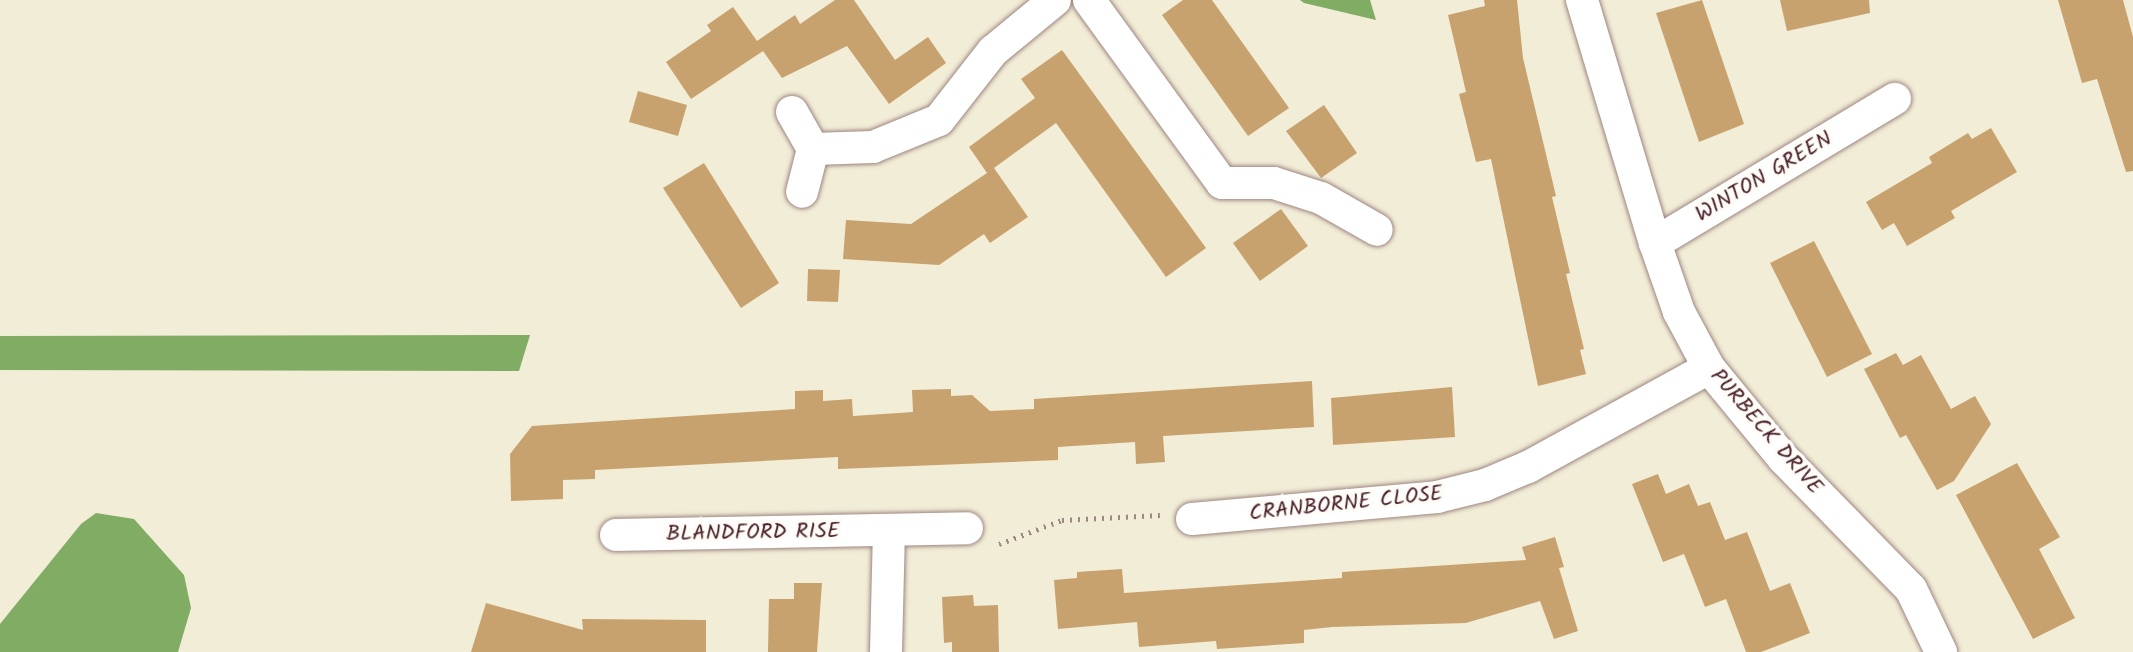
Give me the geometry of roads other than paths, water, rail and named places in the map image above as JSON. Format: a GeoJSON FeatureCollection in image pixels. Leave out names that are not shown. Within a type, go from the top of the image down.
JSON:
{"type":"FeatureCollection","features":[{"type":"Feature","properties":{"kind":"street"},"geometry":{"type":"LineString","coordinates":[[813,149],[873,147],[939,120],[993,51],[1055,0]]}},
{"type":"Feature","properties":{"kind":"street"},"geometry":{"type":"LineString","coordinates":[[1089,0],[1222,183],[1274,183],[1321,198],[1377,230]]}},
{"type":"Feature","properties":{"kind":"street","name":"PURBECK DRIVE"},"geometry":{"type":"LineString","coordinates":[[1582,0],[1655,243],[1679,312],[1709,368],[1783,458],[1911,589],[1941,652]]}},
{"type":"Feature","properties":{"kind":"street","name":"WINTON GREEN"},"geometry":{"type":"LineString","coordinates":[[1655,243],[1875,99]]}},
{"type":"Feature","properties":{"kind":"street"},"geometry":{"type":"LineString","coordinates":[[792,112],[813,149],[802,192]]}},
{"type":"Feature","properties":{"kind":"street","name":"CRANBORNE CLOSE"},"geometry":{"type":"LineString","coordinates":[[1192,518],[1437,497],[1485,485],[1528,467],[1709,368]]}},
{"type":"Feature","properties":{"kind":"street","name":"BLANDFORD RISE"},"geometry":{"type":"LineString","coordinates":[[616,535],[967,528]]}},
{"type":"Feature","properties":{"kind":"street"},"geometry":{"type":"LineString","coordinates":[[886,652],[889,531]]}}]}
